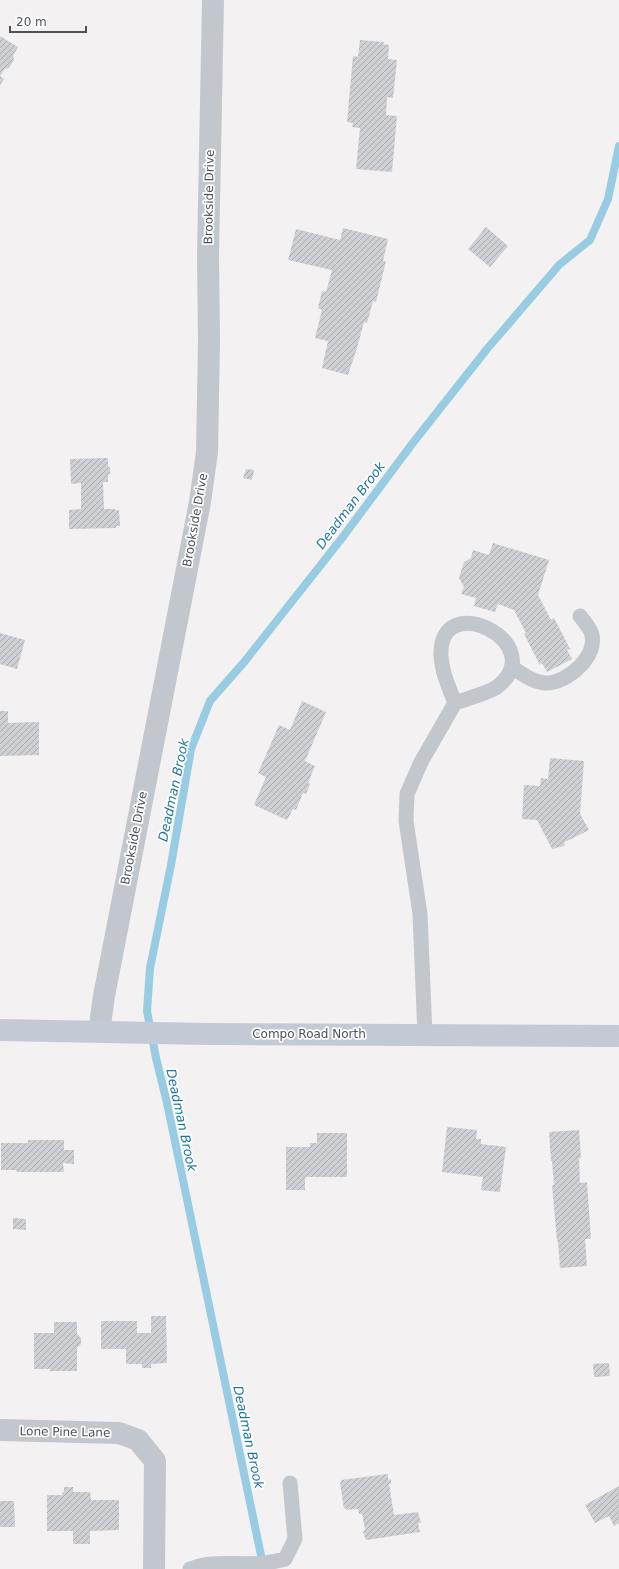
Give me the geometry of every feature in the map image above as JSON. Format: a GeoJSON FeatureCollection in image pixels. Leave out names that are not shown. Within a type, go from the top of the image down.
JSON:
{"type":"FeatureCollection","features":[{"type":"Feature","properties":{"kind":"main road","name":"Compo Road North"},"geometry":{"type":"LineString","coordinates":[[0,1030],[136,1033],[619,1036]]}},
{"type":"Feature","properties":{"kind":"street","name":"Brookside Drive"},"geometry":{"type":"LineString","coordinates":[[99,1032],[104,996],[200,502],[206,452],[209,342],[208,256],[213,0]]}},
{"type":"Feature","properties":{"kind":"street","name":"Lone Pine Lane"},"geometry":{"type":"LineString","coordinates":[[0,1430],[119,1433],[138,1440],[155,1461],[154,1569]]}},
{"type":"Feature","properties":{"kind":"lane"},"geometry":{"type":"LineString","coordinates":[[512,667],[537,681],[547,683],[556,681],[582,666],[588,656],[592,644],[591,632],[580,616]]}},
{"type":"Feature","properties":{"kind":"lane"},"geometry":{"type":"LineString","coordinates":[[425,1035],[420,914],[406,821],[407,794],[420,762],[454,703],[496,687],[507,677],[512,667],[513,656],[510,647],[500,635],[480,626],[467,623],[456,624],[448,632],[442,642],[441,656],[454,703]]}},
{"type":"Feature","properties":{"kind":"lane"},"geometry":{"type":"LineString","coordinates":[[190,1569],[210,1564],[255,1565],[272,1563],[285,1559],[294,1539],[290,1482]]}},
{"type":"Feature","properties":{"kind":"building"},"geometry":{"type":"Polygon","coordinates":[[[0,36],[18,47],[13,56],[14,60],[9,68],[5,69],[0,76],[0,36]]]}},
{"type":"Feature","properties":{"kind":"building"},"geometry":{"type":"Polygon","coordinates":[[[360,40],[384,42],[383,44],[389,45],[388,59],[397,60],[393,98],[387,97],[386,115],[397,116],[392,172],[356,169],[360,128],[352,127],[353,123],[347,122],[353,56],[358,57],[360,40]]]}},
{"type":"Feature","properties":{"kind":"building"},"geometry":{"type":"Polygon","coordinates":[[[0,76],[4,79],[0,85],[0,76]]]}},
{"type":"Feature","properties":{"kind":"building"},"geometry":{"type":"Polygon","coordinates":[[[486,227],[508,246],[490,267],[468,249],[486,227]]]}},
{"type":"Feature","properties":{"kind":"building"},"geometry":{"type":"Polygon","coordinates":[[[343,228],[388,239],[383,261],[386,261],[376,302],[373,301],[367,323],[364,322],[348,375],[322,368],[328,341],[315,338],[322,310],[318,308],[322,291],[326,292],[332,270],[288,260],[296,229],[340,240],[343,228]]]}},
{"type":"Feature","properties":{"kind":"building"},"geometry":{"type":"Polygon","coordinates":[[[108,458],[110,474],[108,474],[108,482],[103,482],[104,509],[119,510],[120,526],[116,526],[116,528],[69,529],[69,510],[81,509],[81,483],[71,484],[70,459],[108,458]]]}},
{"type":"Feature","properties":{"kind":"building"},"geometry":{"type":"Polygon","coordinates":[[[246,469],[254,470],[252,480],[243,478],[246,469]]]}},
{"type":"Feature","properties":{"kind":"building"},"geometry":{"type":"Polygon","coordinates":[[[493,543],[549,560],[538,595],[551,620],[554,618],[570,649],[567,650],[572,659],[547,672],[542,663],[540,665],[524,634],[526,633],[514,610],[498,604],[495,612],[474,606],[476,598],[461,594],[464,587],[459,578],[464,562],[471,558],[473,550],[489,555],[493,543]]]}},
{"type":"Feature","properties":{"kind":"building"},"geometry":{"type":"Polygon","coordinates":[[[0,633],[25,640],[17,669],[0,664],[0,633]]]}},
{"type":"Feature","properties":{"kind":"building"},"geometry":{"type":"Polygon","coordinates":[[[302,701],[326,712],[305,761],[315,766],[308,783],[310,784],[306,794],[303,793],[296,810],[293,809],[287,820],[254,805],[266,777],[258,773],[279,725],[290,730],[302,701]]]}},
{"type":"Feature","properties":{"kind":"building"},"geometry":{"type":"Polygon","coordinates":[[[0,711],[8,711],[8,723],[39,722],[39,755],[0,756],[0,711]]]}},
{"type":"Feature","properties":{"kind":"building"},"geometry":{"type":"Polygon","coordinates":[[[550,758],[584,761],[580,814],[589,830],[565,842],[564,846],[552,849],[537,820],[522,819],[524,785],[540,786],[541,778],[548,779],[550,758]]]}},
{"type":"Feature","properties":{"kind":"building"},"geometry":{"type":"Polygon","coordinates":[[[447,1127],[477,1130],[476,1139],[481,1139],[481,1144],[506,1147],[500,1192],[481,1190],[483,1177],[442,1172],[447,1127]]]}},
{"type":"Feature","properties":{"kind":"building"},"geometry":{"type":"Polygon","coordinates":[[[579,1130],[581,1158],[579,1158],[580,1183],[587,1182],[591,1239],[585,1239],[587,1266],[560,1268],[552,1185],[554,1185],[549,1132],[579,1130]]]}},
{"type":"Feature","properties":{"kind":"building"},"geometry":{"type":"Polygon","coordinates":[[[317,1133],[347,1133],[347,1177],[305,1177],[305,1190],[286,1190],[286,1147],[310,1147],[310,1143],[317,1143],[317,1133]]]}},
{"type":"Feature","properties":{"kind":"building"},"geometry":{"type":"Polygon","coordinates":[[[28,1140],[64,1140],[64,1150],[74,1150],[74,1164],[63,1163],[64,1172],[17,1172],[16,1170],[1,1170],[1,1143],[28,1143],[28,1140]]]}},
{"type":"Feature","properties":{"kind":"building"},"geometry":{"type":"Polygon","coordinates":[[[13,1218],[26,1219],[26,1230],[13,1229],[13,1218]]]}},
{"type":"Feature","properties":{"kind":"building"},"geometry":{"type":"Polygon","coordinates":[[[151,1316],[166,1316],[167,1363],[151,1364],[151,1368],[142,1368],[142,1364],[126,1364],[126,1349],[101,1349],[101,1321],[137,1321],[137,1333],[151,1333],[151,1316]]]}},
{"type":"Feature","properties":{"kind":"building"},"geometry":{"type":"Polygon","coordinates":[[[54,1322],[77,1322],[77,1334],[81,1338],[81,1344],[77,1348],[77,1371],[50,1371],[50,1369],[34,1369],[34,1333],[54,1333],[54,1322]]]}},
{"type":"Feature","properties":{"kind":"building"},"geometry":{"type":"Polygon","coordinates":[[[609,1363],[610,1376],[594,1377],[593,1364],[609,1363]]]}},
{"type":"Feature","properties":{"kind":"building"},"geometry":{"type":"Polygon","coordinates":[[[388,1474],[388,1480],[391,1479],[391,1484],[389,1484],[394,1515],[418,1512],[421,1523],[418,1523],[420,1532],[366,1540],[363,1532],[365,1529],[362,1514],[359,1514],[358,1509],[344,1509],[340,1483],[341,1480],[388,1474]]]}},
{"type":"Feature","properties":{"kind":"building"},"geometry":{"type":"Polygon","coordinates":[[[619,1486],[619,1523],[614,1526],[609,1516],[595,1523],[585,1505],[619,1486]]]}},
{"type":"Feature","properties":{"kind":"building"},"geometry":{"type":"Polygon","coordinates":[[[64,1487],[73,1487],[73,1492],[90,1492],[91,1500],[119,1500],[119,1530],[90,1531],[90,1544],[73,1544],[73,1531],[47,1531],[47,1495],[62,1495],[62,1492],[64,1492],[64,1487]]]}},
{"type":"Feature","properties":{"kind":"building"},"geometry":{"type":"Polygon","coordinates":[[[0,1501],[14,1501],[15,1527],[0,1527],[0,1501]]]}},
{"type":"Feature","properties":{"kind":"waterway","name":"Deadman Brook"},"geometry":{"type":"LineString","coordinates":[[263,1565],[147,1011],[150,968],[171,865],[191,749],[210,701],[245,661],[342,538],[412,444],[487,349],[559,265],[590,240],[608,199],[619,146]]}}]}
